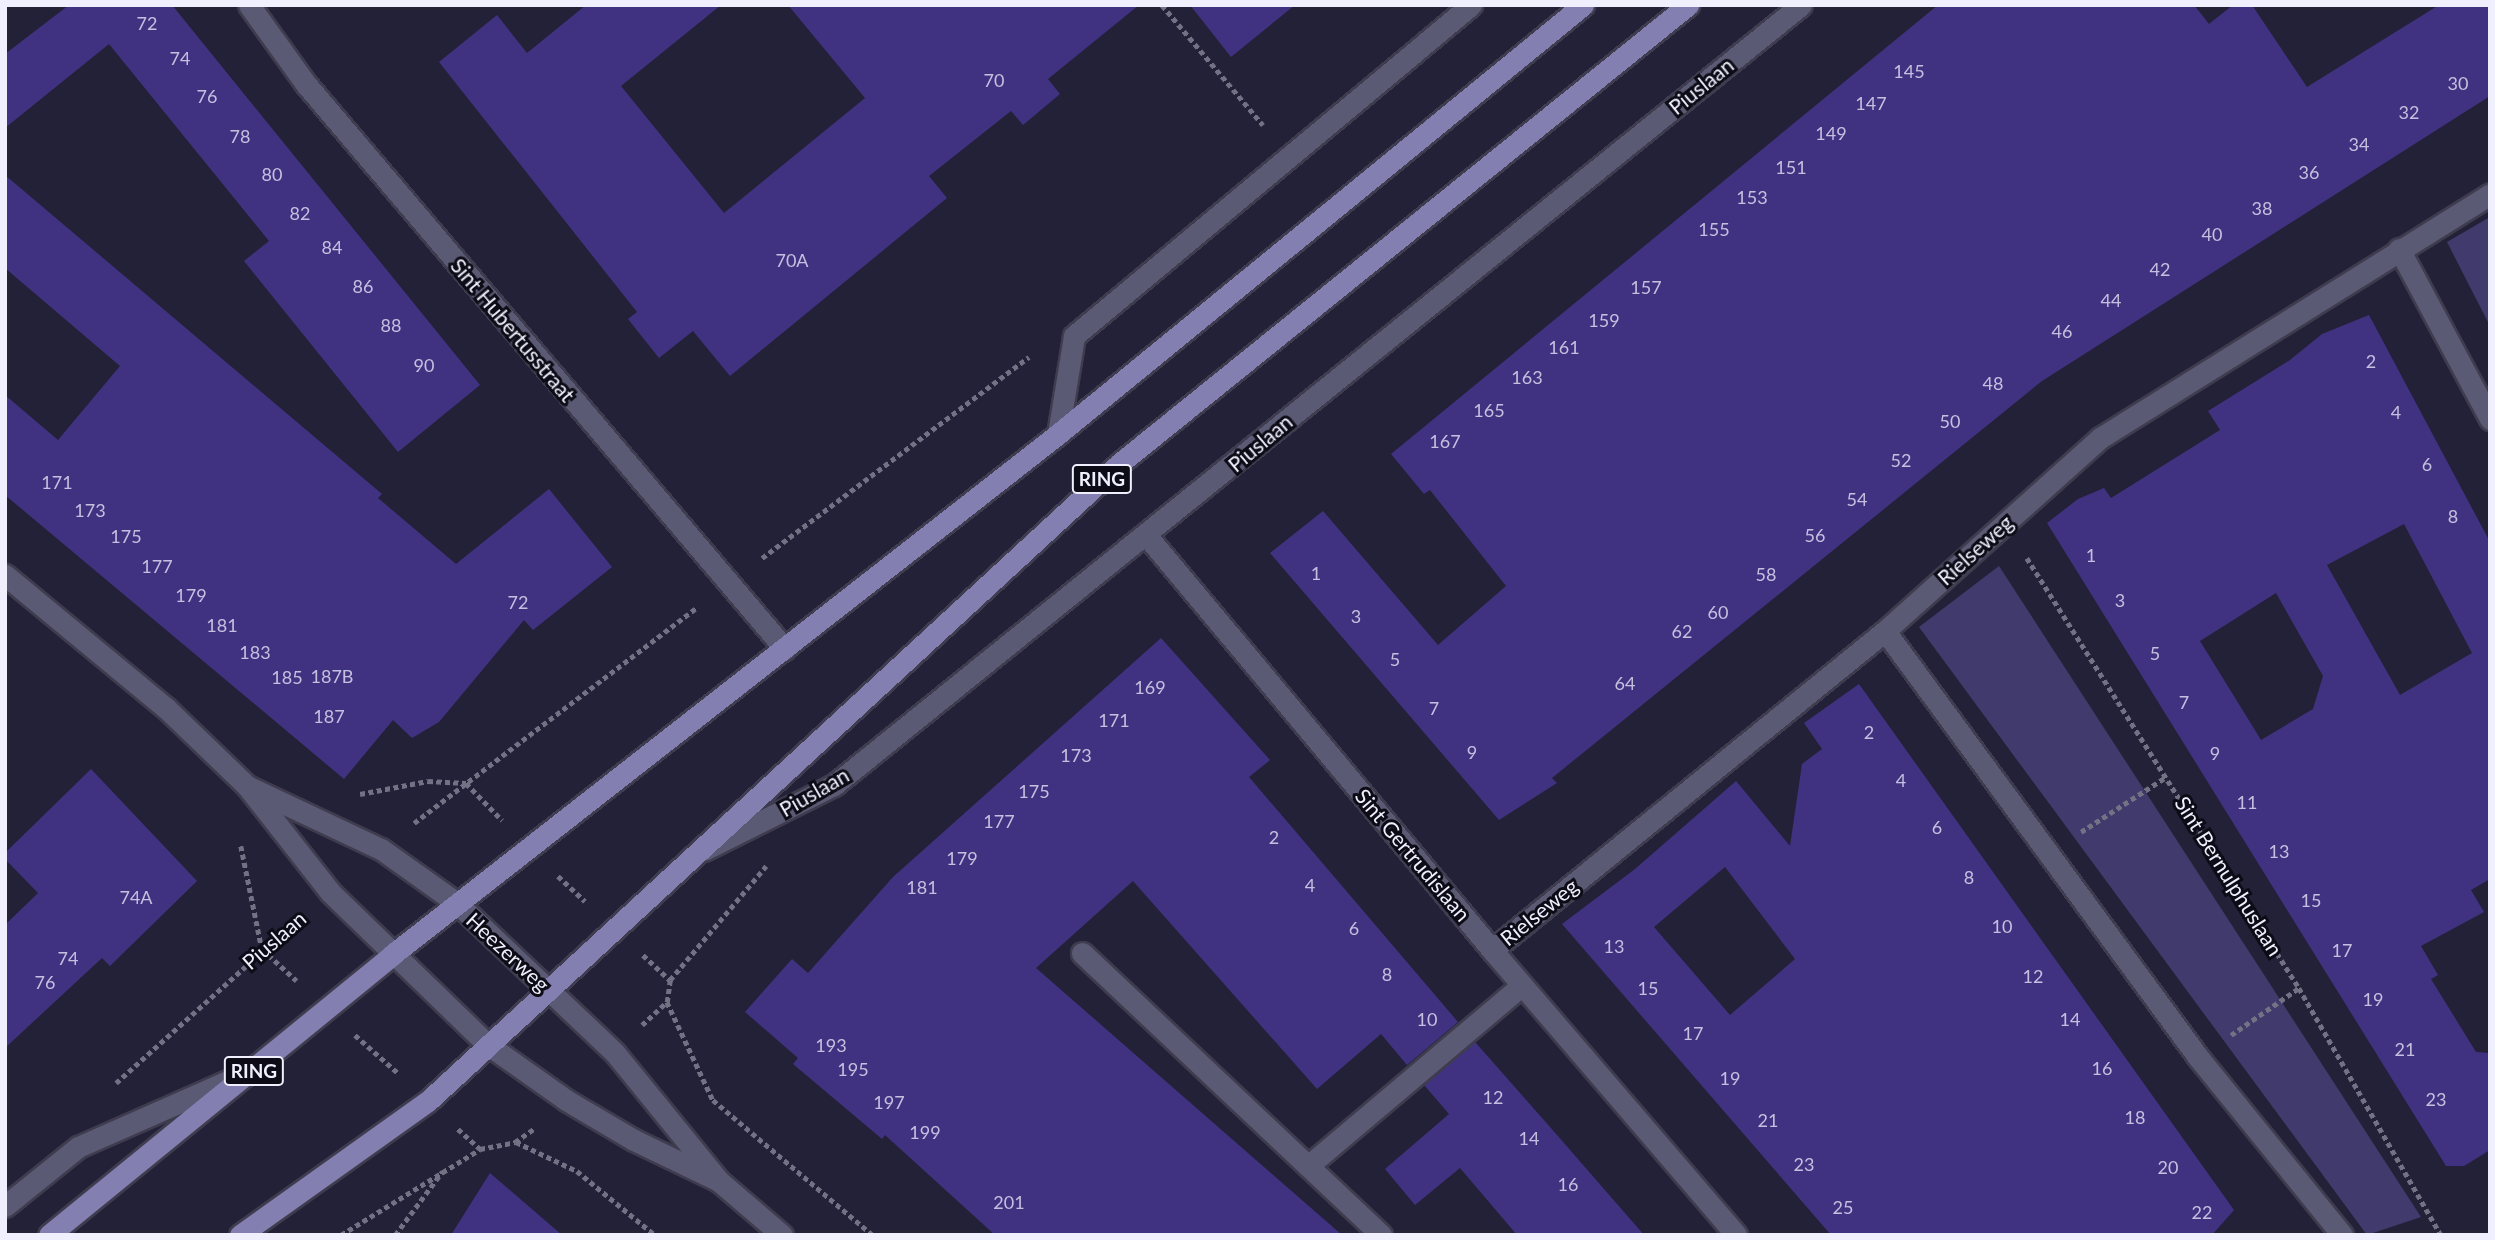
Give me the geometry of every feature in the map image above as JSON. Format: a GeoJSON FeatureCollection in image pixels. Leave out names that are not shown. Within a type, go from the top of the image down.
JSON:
{"type":"FeatureCollection","features":[{"type":"Feature","properties":{"kind":"main road","name":"RING"},"geometry":{"type":"LineString","coordinates":[[49,1235],[393,954],[1058,434],[1583,5]]}},
{"type":"Feature","properties":{"kind":"main road","name":"Piuslaan"},"geometry":{"type":"LineString","coordinates":[[240,1235],[428,1101],[1120,463],[1688,5]]}},
{"type":"Feature","properties":{"kind":"street","name":"Sint Hubertusstraat"},"geometry":{"type":"LineString","coordinates":[[249,5],[305,83],[727,584],[785,649]]}},
{"type":"Feature","properties":{"kind":"street"},"geometry":{"type":"LineString","coordinates":[[1058,434],[1074,336],[1471,5]]}},
{"type":"Feature","properties":{"kind":"street","name":"Piuslaan"},"geometry":{"type":"LineString","coordinates":[[700,852],[834,785],[1147,536],[1801,5]]}},
{"type":"Feature","properties":{"kind":"street","name":"Rielseweg"},"geometry":{"type":"LineString","coordinates":[[1492,950],[1885,631],[2100,438],[2490,194]]}},
{"type":"Feature","properties":{"kind":"street"},"geometry":{"type":"LineString","coordinates":[[2399,249],[2490,419]]}},
{"type":"Feature","properties":{"kind":"street","name":"Sint Gertrudislaan"},"geometry":{"type":"LineString","coordinates":[[1147,536],[1492,950],[1736,1235]]}},
{"type":"Feature","properties":{"kind":"street","name":"Heezerweg"},"geometry":{"type":"LineString","coordinates":[[5,575],[166,708],[247,786],[330,892],[488,1044],[611,1127],[719,1181]]}},
{"type":"Feature","properties":{"kind":"street"},"geometry":{"type":"LineString","coordinates":[[1885,631],[2198,1057],[2342,1235]]}},
{"type":"Feature","properties":{"kind":"street","name":"Heezerweg"},"geometry":{"type":"LineString","coordinates":[[247,786],[381,849],[458,904],[615,1053],[719,1181],[782,1235]]}},
{"type":"Feature","properties":{"kind":"street"},"geometry":{"type":"LineString","coordinates":[[1082,953],[1381,1235]]}},
{"type":"Feature","properties":{"kind":"street"},"geometry":{"type":"LineString","coordinates":[[1308,1166],[1522,985]]}},
{"type":"Feature","properties":{"kind":"street"},"geometry":{"type":"LineString","coordinates":[[5,1206],[78,1147],[255,1069]]}},
{"type":"Feature","properties":{"kind":"path"},"geometry":{"type":"LineString","coordinates":[[1162,5],[1289,156]]}},
{"type":"Feature","properties":{"kind":"path"},"geometry":{"type":"LineString","coordinates":[[381,849],[1022,361],[1074,336]]}},
{"type":"Feature","properties":{"kind":"path","name":"Sint Bernulphuslaan"},"geometry":{"type":"LineString","coordinates":[[2005,523],[2299,988],[2441,1235]]}},
{"type":"Feature","properties":{"kind":"path"},"geometry":{"type":"LineString","coordinates":[[2048,853],[2166,777]]}},
{"type":"Feature","properties":{"kind":"path","name":"Piuslaan"},"geometry":{"type":"LineString","coordinates":[[78,1147],[97,1101],[330,892]]}},
{"type":"Feature","properties":{"kind":"path"},"geometry":{"type":"LineString","coordinates":[[2198,1057],[2299,988]]}},
{"type":"Feature","properties":{"kind":"path"},"geometry":{"type":"LineString","coordinates":[[667,1002],[713,1100],[873,1235]]}},
{"type":"Feature","properties":{"kind":"path"},"geometry":{"type":"LineString","coordinates":[[515,1142],[577,1171],[656,1235]]}},
{"type":"Feature","properties":{"kind":"path"},"geometry":{"type":"LineString","coordinates":[[396,1235],[445,1169]]}},
{"type":"Feature","properties":{"kind":"shaded area"},"geometry":{"type":"Polygon","coordinates":[[[2490,217],[2490,326],[2447,242],[2490,217]]]}},
{"type":"Feature","properties":{"kind":"shaded area"},"geometry":{"type":"Polygon","coordinates":[[[1999,566],[2421,1217],[2367,1235],[1919,627],[1999,566]]]}},
{"type":"Feature","properties":{"kind":"building"},"geometry":{"type":"Polygon","coordinates":[[[69,5],[172,5],[480,385],[398,452],[244,261],[269,241],[109,44],[5,128],[5,54],[69,5]]]}},
{"type":"Feature","properties":{"kind":"building"},"geometry":{"type":"Polygon","coordinates":[[[586,5],[721,5],[621,86],[724,213],[865,98],[788,5],[1139,5],[1048,79],[1060,94],[1023,125],[1011,111],[929,176],[947,198],[730,376],[693,331],[659,358],[628,319],[637,312],[439,62],[497,15],[527,53],[586,5]]]}},
{"type":"Feature","properties":{"kind":"building"},"geometry":{"type":"Polygon","coordinates":[[[1190,5],[1295,5],[1231,57],[1190,5]]]}},
{"type":"Feature","properties":{"kind":"building"},"geometry":{"type":"Polygon","coordinates":[[[1938,5],[2194,5],[2209,24],[2233,5],[2252,5],[2307,87],[2439,5],[2490,5],[2490,96],[2042,381],[1552,778],[1557,783],[1499,820],[1270,553],[1323,511],[1438,645],[1506,586],[1430,490],[1424,494],[1391,454],[1938,5]]]}},
{"type":"Feature","properties":{"kind":"building"},"geometry":{"type":"Polygon","coordinates":[[[5,175],[382,494],[378,498],[456,564],[549,489],[612,567],[533,630],[524,620],[439,722],[412,738],[393,720],[344,779],[5,495],[5,395],[58,440],[120,366],[5,268],[5,175]]]}},
{"type":"Feature","properties":{"kind":"building"},"geometry":{"type":"Polygon","coordinates":[[[2369,315],[2490,542],[2490,879],[2471,890],[2484,912],[2421,946],[2438,975],[2431,979],[2476,1052],[2490,1053],[2490,1150],[2464,1166],[2446,1166],[2047,523],[2078,499],[2104,488],[2111,498],[2220,430],[2208,411],[2290,360],[2322,334],[2369,315]],[[2404,524],[2327,565],[2400,695],[2472,653],[2404,524]],[[2276,593],[2200,641],[2261,740],[2313,709],[2323,676],[2276,593]]]}},
{"type":"Feature","properties":{"kind":"building"},"geometry":{"type":"Polygon","coordinates":[[[1161,638],[1270,760],[1249,777],[1458,1022],[1407,1065],[1381,1034],[1317,1089],[1133,881],[1036,968],[1342,1235],[995,1235],[885,1135],[882,1139],[793,1064],[798,1058],[745,1012],[792,959],[808,973],[893,877],[1161,638]]]}},
{"type":"Feature","properties":{"kind":"building"},"geometry":{"type":"Polygon","coordinates":[[[1859,684],[2234,1210],[2212,1235],[1831,1235],[1562,924],[1635,869],[1736,781],[1790,846],[1802,764],[1822,749],[1804,723],[1859,684]],[[1725,867],[1654,927],[1730,1015],[1795,959],[1725,867]]]}},
{"type":"Feature","properties":{"kind":"building"},"geometry":{"type":"Polygon","coordinates":[[[91,769],[197,881],[110,966],[102,958],[5,1048],[5,925],[38,893],[5,859],[5,853],[91,769]]]}},
{"type":"Feature","properties":{"kind":"building"},"geometry":{"type":"Polygon","coordinates":[[[1475,1042],[1644,1235],[1517,1235],[1460,1168],[1415,1205],[1385,1169],[1449,1114],[1424,1085],[1475,1042]]]}},
{"type":"Feature","properties":{"kind":"building"},"geometry":{"type":"Polygon","coordinates":[[[490,1173],[562,1235],[451,1235],[490,1173]]]}}]}
